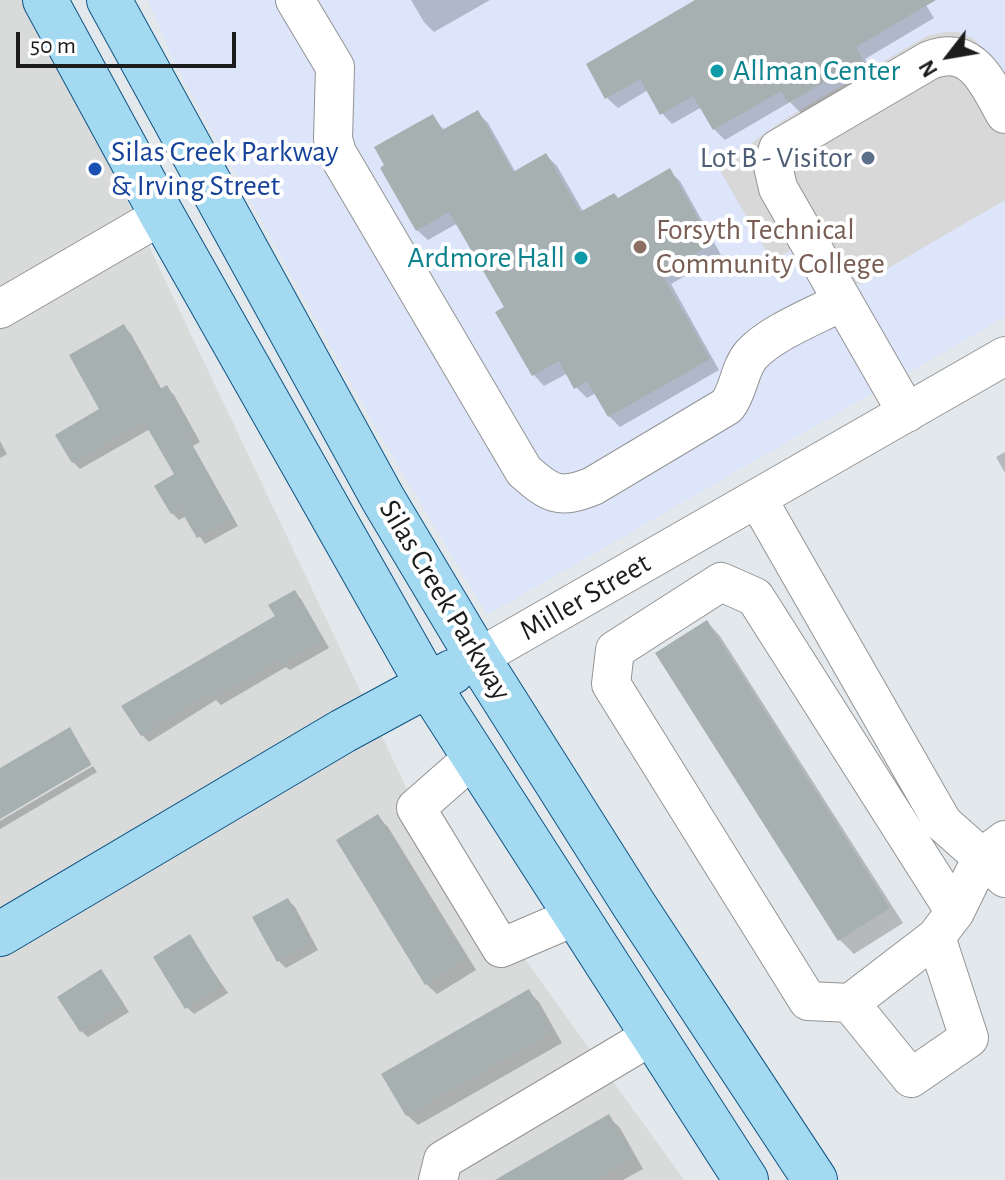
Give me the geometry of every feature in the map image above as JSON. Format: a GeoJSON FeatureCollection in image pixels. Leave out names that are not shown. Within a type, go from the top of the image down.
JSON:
{"type":"FeatureCollection","features":[{"type":"Feature","properties":{"kind":"main road","name":"Silas Creek Parkway"},"geometry":{"type":"LineString","coordinates":[[45,0],[162,215],[428,685],[746,1180]]}},
{"type":"Feature","properties":{"kind":"main road","name":"Silas Creek Parkway"},"geometry":{"type":"LineString","coordinates":[[109,0],[369,473],[478,658],[634,905],[815,1180]]}},
{"type":"Feature","properties":{"kind":"main road","name":"Miller Street"},"geometry":{"type":"LineString","coordinates":[[0,934],[329,739],[478,658]]}},
{"type":"Feature","properties":{"kind":"street"},"geometry":{"type":"LineString","coordinates":[[295,0],[335,67],[337,86],[333,139],[337,153],[524,471],[541,486],[559,495],[571,495],[727,406],[734,398],[750,356],[769,341],[843,301]]}},
{"type":"Feature","properties":{"kind":"street"},"geometry":{"type":"LineString","coordinates":[[907,413],[778,188],[773,166],[778,149],[930,60],[946,54],[961,57],[975,66],[1005,114]]}},
{"type":"Feature","properties":{"kind":"street"},"geometry":{"type":"LineString","coordinates":[[0,309],[162,215]]}},
{"type":"Feature","properties":{"kind":"street","name":"Miller Street"},"geometry":{"type":"LineString","coordinates":[[478,658],[1005,356]]}},
{"type":"Feature","properties":{"kind":"street"},"geometry":{"type":"LineString","coordinates":[[757,498],[943,823],[997,858],[946,924],[850,1003],[808,1001],[611,684],[615,650],[721,582],[755,597],[819,697],[946,924],[969,1038],[911,1078],[850,1003]]}},
{"type":"Feature","properties":{"kind":"street"},"geometry":{"type":"LineString","coordinates":[[819,697],[857,673]]}},
{"type":"Feature","properties":{"kind":"street"},"geometry":{"type":"LineString","coordinates":[[474,757],[416,808],[501,948],[576,916]]}},
{"type":"Feature","properties":{"kind":"street"},"geometry":{"type":"LineString","coordinates":[[438,1180],[443,1160],[653,1035]]}},
{"type":"Feature","properties":{"kind":"shaded area"},"geometry":{"type":"Polygon","coordinates":[[[0,0],[32,0],[416,808],[684,1180],[0,1180],[0,0]]]}},
{"type":"Feature","properties":{"kind":"shaded area","name":"Forsyth Technical Community College"},"geometry":{"type":"Polygon","coordinates":[[[148,0],[1005,0],[1005,317],[487,615],[369,416],[175,64],[148,0]]]}},
{"type":"Feature","properties":{"kind":"shaded area","name":"Lot B - Visitor"},"geometry":{"type":"Polygon","coordinates":[[[957,32],[972,38],[985,50],[1005,80],[1005,200],[861,284],[815,284],[793,249],[772,261],[718,167],[785,119],[927,36],[957,32]]]}},
{"type":"Feature","properties":{"kind":"building","name":"Allman Center"},"geometry":{"type":"Polygon","coordinates":[[[695,0],[936,0],[856,47],[863,60],[788,103],[781,91],[713,130],[693,96],[660,115],[640,79],[605,99],[586,64],[695,0]]]}},
{"type":"Feature","properties":{"kind":"building","name":"Ardmore Hall"},"geometry":{"type":"Polygon","coordinates":[[[478,110],[513,172],[546,153],[580,212],[614,193],[618,198],[670,168],[712,244],[661,273],[710,359],[608,417],[587,381],[574,389],[559,361],[532,376],[495,312],[504,307],[449,212],[416,231],[380,168],[384,165],[374,147],[433,114],[442,130],[478,110]]]}},
{"type":"Feature","properties":{"kind":"building"},"geometry":{"type":"Polygon","coordinates":[[[124,324],[160,389],[167,385],[195,434],[188,438],[233,518],[197,538],[180,509],[171,514],[154,486],[174,474],[144,422],[72,463],[55,435],[99,409],[69,355],[124,324]]]}},
{"type":"Feature","properties":{"kind":"building"},"geometry":{"type":"Polygon","coordinates":[[[295,590],[323,640],[281,665],[279,660],[213,699],[209,693],[141,736],[121,706],[275,616],[268,605],[295,590]]]}},
{"type":"Feature","properties":{"kind":"building"},"geometry":{"type":"Polygon","coordinates":[[[707,620],[890,908],[838,941],[655,653],[707,620]]]}},
{"type":"Feature","properties":{"kind":"building"},"geometry":{"type":"Polygon","coordinates":[[[70,727],[91,765],[0,819],[0,768],[70,727]]]}},
{"type":"Feature","properties":{"kind":"building"},"geometry":{"type":"Polygon","coordinates":[[[378,814],[466,959],[425,985],[336,840],[378,814]]]}},
{"type":"Feature","properties":{"kind":"building"},"geometry":{"type":"Polygon","coordinates":[[[288,898],[312,943],[277,962],[252,917],[288,898]]]}},
{"type":"Feature","properties":{"kind":"building"},"geometry":{"type":"Polygon","coordinates":[[[190,934],[222,986],[185,1009],[153,957],[190,934]]]}},
{"type":"Feature","properties":{"kind":"building"},"geometry":{"type":"Polygon","coordinates":[[[101,969],[124,1004],[80,1032],[57,997],[101,969]]]}},
{"type":"Feature","properties":{"kind":"building"},"geometry":{"type":"Polygon","coordinates":[[[529,989],[553,1032],[406,1116],[381,1074],[529,989]]]}},
{"type":"Feature","properties":{"kind":"building"},"geometry":{"type":"Polygon","coordinates":[[[609,1114],[634,1158],[595,1180],[495,1180],[609,1114]]]}},
{"type":"Feature","properties":{"kind":"place","name":"Allman Center"},"geometry":{"type":"Point","coordinates":[717,71]}},
{"type":"Feature","properties":{"kind":"place","name":"Lot B - Visitor"},"geometry":{"type":"Point","coordinates":[868,158]}},
{"type":"Feature","properties":{"kind":"place","name":"Silas Creek Parkway & Irving Street"},"geometry":{"type":"Point","coordinates":[95,169]}},
{"type":"Feature","properties":{"kind":"place","name":"Forsyth Technical Community College"},"geometry":{"type":"Point","coordinates":[640,247]}},
{"type":"Feature","properties":{"kind":"place","name":"Ardmore Hall"},"geometry":{"type":"Point","coordinates":[581,258]}}]}
